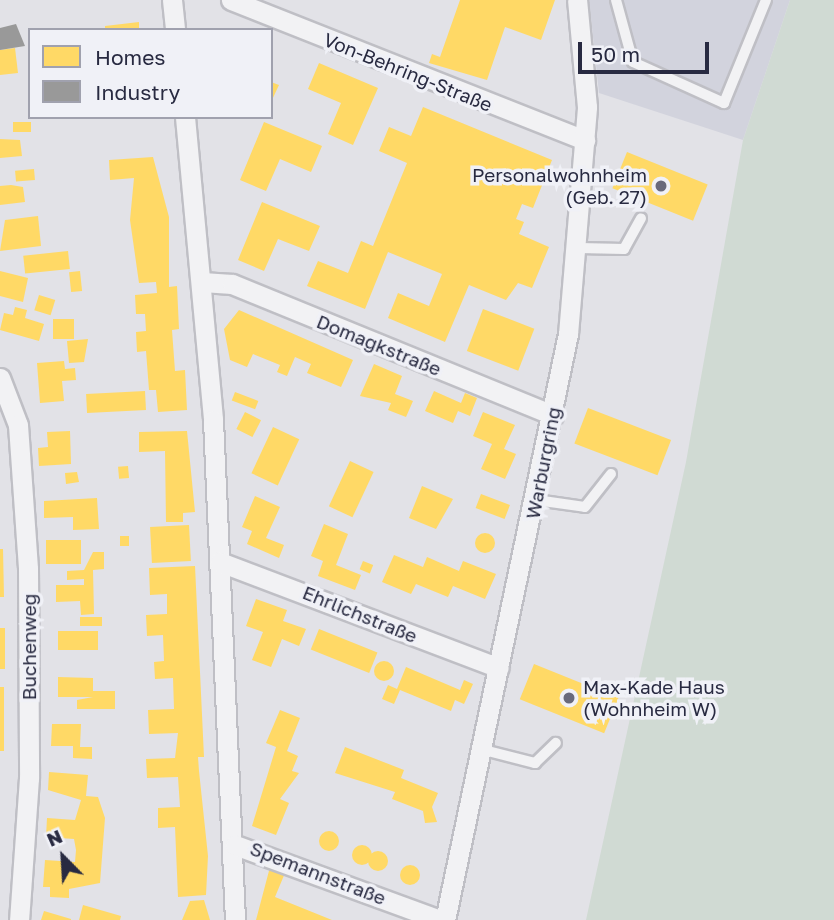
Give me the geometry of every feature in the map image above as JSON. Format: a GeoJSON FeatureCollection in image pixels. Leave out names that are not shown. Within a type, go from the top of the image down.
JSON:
{"type":"FeatureCollection","features":[{"type":"Feature","properties":{"kind":"street"},"geometry":{"type":"LineString","coordinates":[[172,0],[175,28]]}},
{"type":"Feature","properties":{"kind":"street","name":"Von-Behring-Straße"},"geometry":{"type":"LineString","coordinates":[[231,0],[585,140]]}},
{"type":"Feature","properties":{"kind":"street","name":"Warburgring"},"geometry":{"type":"LineString","coordinates":[[443,920],[484,750],[536,500],[553,415],[579,248],[587,69],[577,0]]}},
{"type":"Feature","properties":{"kind":"street"},"geometry":{"type":"LineString","coordinates":[[185,119],[202,282],[220,562],[234,845],[235,920]]}},
{"type":"Feature","properties":{"kind":"street","name":"Domagkstraße"},"geometry":{"type":"LineString","coordinates":[[202,282],[232,284],[553,415]]}},
{"type":"Feature","properties":{"kind":"street","name":"Buchenweg"},"geometry":{"type":"LineString","coordinates":[[3,386],[18,425],[30,631],[19,920]]}},
{"type":"Feature","properties":{"kind":"street","name":"Ehrlichstraße"},"geometry":{"type":"LineString","coordinates":[[220,562],[499,668]]}},
{"type":"Feature","properties":{"kind":"street","name":"Spemannstraße"},"geometry":{"type":"LineString","coordinates":[[234,845],[443,920]]}},
{"type":"Feature","properties":{"kind":"lane"},"geometry":{"type":"LineString","coordinates":[[616,0],[633,62],[724,103],[766,0]]}},
{"type":"Feature","properties":{"kind":"lane"},"geometry":{"type":"LineString","coordinates":[[579,248],[624,249],[640,218]]}},
{"type":"Feature","properties":{"kind":"lane"},"geometry":{"type":"LineString","coordinates":[[536,500],[585,507],[611,474]]}},
{"type":"Feature","properties":{"kind":"lane"},"geometry":{"type":"LineString","coordinates":[[484,750],[535,763],[556,743]]}},
{"type":"Feature","properties":{"kind":"shaded area"},"geometry":{"type":"Polygon","coordinates":[[[589,0],[790,0],[743,140],[599,93],[589,0]]]}},
{"type":"Feature","properties":{"kind":"shaded area"},"geometry":{"type":"Polygon","coordinates":[[[790,0],[834,0],[834,920],[586,920],[686,462],[743,140],[790,0]]]}},
{"type":"Feature","properties":{"kind":"building: Homes"},"geometry":{"type":"Polygon","coordinates":[[[460,0],[555,0],[541,40],[505,27],[487,80],[429,63],[432,54],[440,57],[460,0]]]}},
{"type":"Feature","properties":{"kind":"building: Homes"},"geometry":{"type":"Polygon","coordinates":[[[139,22],[139,28],[105,26],[139,22]]]}},
{"type":"Feature","properties":{"kind":"building: Homes"},"geometry":{"type":"Polygon","coordinates":[[[15,48],[18,73],[0,75],[0,50],[15,48]]]}},
{"type":"Feature","properties":{"kind":"building: Homes"},"geometry":{"type":"Polygon","coordinates":[[[319,63],[378,88],[353,145],[328,134],[341,103],[308,89],[319,63]]]}},
{"type":"Feature","properties":{"kind":"building: Homes"},"geometry":{"type":"Polygon","coordinates":[[[273,83],[279,85],[273,98],[273,83]]]}},
{"type":"Feature","properties":{"kind":"building: Homes"},"geometry":{"type":"Polygon","coordinates":[[[423,107],[552,160],[533,208],[522,204],[516,219],[524,222],[519,234],[549,247],[532,288],[518,283],[506,300],[469,285],[445,342],[388,318],[398,293],[429,306],[442,274],[388,252],[365,309],[307,286],[318,261],[348,273],[361,241],[373,246],[407,163],[379,151],[389,127],[411,136],[423,107]]]}},
{"type":"Feature","properties":{"kind":"building: Homes"},"geometry":{"type":"Polygon","coordinates":[[[13,122],[31,122],[31,132],[13,132],[13,122]]]}},
{"type":"Feature","properties":{"kind":"building: Homes"},"geometry":{"type":"Polygon","coordinates":[[[264,122],[322,146],[311,172],[280,159],[266,191],[240,180],[264,122]]]}},
{"type":"Feature","properties":{"kind":"building: Homes"},"geometry":{"type":"Polygon","coordinates":[[[0,139],[20,140],[22,156],[0,158],[0,139]]]}},
{"type":"Feature","properties":{"kind":"building: Homes","name":"Personalwohnheim (Geb. 27)"},"geometry":{"type":"Polygon","coordinates":[[[627,152],[708,185],[693,221],[612,188],[627,152]]]}},
{"type":"Feature","properties":{"kind":"building: Homes"},"geometry":{"type":"Polygon","coordinates":[[[153,157],[169,217],[169,287],[177,286],[179,329],[172,330],[175,371],[185,370],[187,410],[158,412],[156,390],[149,390],[146,351],[137,352],[136,332],[146,331],[145,314],[136,314],[135,295],[157,293],[156,282],[139,283],[130,220],[134,178],[110,180],[109,160],[153,157]]]}},
{"type":"Feature","properties":{"kind":"building: Homes"},"geometry":{"type":"Polygon","coordinates":[[[34,169],[35,180],[16,182],[15,171],[34,169]]]}},
{"type":"Feature","properties":{"kind":"building: Homes"},"geometry":{"type":"Polygon","coordinates":[[[0,186],[23,187],[25,202],[0,205],[0,186]]]}},
{"type":"Feature","properties":{"kind":"building: Homes"},"geometry":{"type":"Polygon","coordinates":[[[262,202],[320,226],[309,251],[278,239],[264,271],[238,260],[262,202]]]}},
{"type":"Feature","properties":{"kind":"building: Homes"},"geometry":{"type":"Polygon","coordinates":[[[38,216],[41,246],[0,251],[5,220],[38,216]]]}},
{"type":"Feature","properties":{"kind":"building: Homes"},"geometry":{"type":"Polygon","coordinates":[[[68,251],[70,269],[25,274],[23,256],[68,251]]]}},
{"type":"Feature","properties":{"kind":"building: Homes"},"geometry":{"type":"Polygon","coordinates":[[[0,271],[28,278],[23,302],[0,296],[0,271]]]}},
{"type":"Feature","properties":{"kind":"building: Homes"},"geometry":{"type":"Polygon","coordinates":[[[80,271],[82,291],[71,292],[69,272],[80,271]]]}},
{"type":"Feature","properties":{"kind":"building: Homes"},"geometry":{"type":"Polygon","coordinates":[[[39,295],[55,300],[51,315],[34,310],[39,295]]]}},
{"type":"Feature","properties":{"kind":"building: Homes"},"geometry":{"type":"Polygon","coordinates":[[[15,307],[27,310],[25,318],[44,324],[39,341],[0,330],[4,313],[13,315],[15,307]]]}},
{"type":"Feature","properties":{"kind":"building: Homes"},"geometry":{"type":"Polygon","coordinates":[[[483,309],[534,329],[518,371],[467,351],[483,309]]]}},
{"type":"Feature","properties":{"kind":"building: Homes"},"geometry":{"type":"Polygon","coordinates":[[[239,310],[353,360],[341,387],[307,373],[311,364],[295,357],[287,376],[277,372],[280,365],[253,354],[247,367],[230,360],[224,329],[239,310]]]}},
{"type":"Feature","properties":{"kind":"building: Homes"},"geometry":{"type":"Polygon","coordinates":[[[53,319],[74,319],[74,339],[53,339],[53,319]]]}},
{"type":"Feature","properties":{"kind":"building: Homes"},"geometry":{"type":"Polygon","coordinates":[[[88,339],[84,362],[69,363],[67,341],[88,339]]]}},
{"type":"Feature","properties":{"kind":"building: Homes"},"geometry":{"type":"Polygon","coordinates":[[[64,361],[65,369],[75,368],[76,380],[62,381],[64,401],[40,403],[37,363],[64,361]]]}},
{"type":"Feature","properties":{"kind":"building: Homes"},"geometry":{"type":"Polygon","coordinates":[[[374,364],[402,376],[395,394],[413,401],[406,417],[388,410],[391,403],[360,396],[374,364]]]}},
{"type":"Feature","properties":{"kind":"building: Homes"},"geometry":{"type":"Polygon","coordinates":[[[145,391],[146,410],[87,413],[86,394],[145,391]]]}},
{"type":"Feature","properties":{"kind":"building: Homes"},"geometry":{"type":"Polygon","coordinates":[[[434,391],[461,403],[465,393],[477,398],[470,416],[458,411],[453,423],[425,411],[434,391]]]}},
{"type":"Feature","properties":{"kind":"building: Homes"},"geometry":{"type":"Polygon","coordinates":[[[235,392],[258,401],[255,409],[232,400],[235,392]]]}},
{"type":"Feature","properties":{"kind":"building: Homes"},"geometry":{"type":"Polygon","coordinates":[[[588,408],[671,440],[657,475],[574,443],[588,408]]]}},
{"type":"Feature","properties":{"kind":"building: Homes"},"geometry":{"type":"Polygon","coordinates":[[[245,412],[261,420],[252,437],[236,429],[245,412]]]}},
{"type":"Feature","properties":{"kind":"building: Homes"},"geometry":{"type":"Polygon","coordinates":[[[483,412],[515,425],[504,449],[516,454],[505,479],[481,469],[492,444],[473,436],[483,412]]]}},
{"type":"Feature","properties":{"kind":"building: Homes"},"geometry":{"type":"Polygon","coordinates":[[[273,427],[299,439],[278,485],[251,473],[273,427]]]}},
{"type":"Feature","properties":{"kind":"building: Homes"},"geometry":{"type":"Polygon","coordinates":[[[70,431],[71,464],[39,466],[38,448],[48,447],[47,432],[70,431]]]}},
{"type":"Feature","properties":{"kind":"building: Homes"},"geometry":{"type":"Polygon","coordinates":[[[187,431],[195,512],[183,513],[183,522],[166,522],[165,451],[139,452],[139,432],[187,431]]]}},
{"type":"Feature","properties":{"kind":"building: Homes"},"geometry":{"type":"Polygon","coordinates":[[[350,461],[374,472],[352,517],[329,506],[350,461]]]}},
{"type":"Feature","properties":{"kind":"building: Homes"},"geometry":{"type":"Polygon","coordinates":[[[128,466],[129,478],[119,479],[118,467],[128,466]]]}},
{"type":"Feature","properties":{"kind":"building: Homes"},"geometry":{"type":"Polygon","coordinates":[[[77,472],[79,482],[66,484],[65,473],[77,472]]]}},
{"type":"Feature","properties":{"kind":"building: Homes"},"geometry":{"type":"Polygon","coordinates":[[[422,486],[453,499],[436,529],[409,518],[422,486]]]}},
{"type":"Feature","properties":{"kind":"building: Homes"},"geometry":{"type":"Polygon","coordinates":[[[481,494],[510,505],[505,519],[476,508],[481,494]]]}},
{"type":"Feature","properties":{"kind":"building: Homes"},"geometry":{"type":"Polygon","coordinates":[[[255,496],[280,507],[266,538],[284,545],[279,558],[247,544],[252,531],[242,527],[255,496]]]}},
{"type":"Feature","properties":{"kind":"building: Homes"},"geometry":{"type":"Polygon","coordinates":[[[97,498],[99,529],[73,530],[73,517],[44,518],[44,501],[97,498]]]}},
{"type":"Feature","properties":{"kind":"building: Homes"},"geometry":{"type":"Polygon","coordinates":[[[324,524],[348,534],[336,565],[361,575],[355,590],[318,576],[323,561],[311,556],[324,524]]]}},
{"type":"Feature","properties":{"kind":"building: Homes"},"geometry":{"type":"Polygon","coordinates":[[[189,525],[191,561],[152,563],[150,527],[189,525]]]}},
{"type":"Feature","properties":{"kind":"building: Homes"},"geometry":{"type":"Polygon","coordinates":[[[481,533],[489,533],[495,543],[489,553],[481,553],[475,547],[475,539],[481,533]]]}},
{"type":"Feature","properties":{"kind":"building: Homes"},"geometry":{"type":"Polygon","coordinates":[[[120,536],[129,536],[129,546],[120,546],[120,536]]]}},
{"type":"Feature","properties":{"kind":"building: Homes"},"geometry":{"type":"Polygon","coordinates":[[[46,540],[81,540],[81,564],[46,564],[46,540]]]}},
{"type":"Feature","properties":{"kind":"building: Homes"},"geometry":{"type":"Polygon","coordinates":[[[0,549],[3,549],[4,597],[0,597],[0,549]]]}},
{"type":"Feature","properties":{"kind":"building: Homes"},"geometry":{"type":"Polygon","coordinates":[[[93,552],[104,552],[104,569],[93,570],[94,614],[81,615],[80,601],[56,602],[56,585],[84,585],[84,579],[67,580],[67,571],[84,570],[93,552]]]}},
{"type":"Feature","properties":{"kind":"building: Homes"},"geometry":{"type":"Polygon","coordinates":[[[394,555],[423,567],[427,557],[459,571],[463,561],[496,574],[485,599],[453,586],[448,597],[416,584],[411,594],[382,582],[394,555]]]}},
{"type":"Feature","properties":{"kind":"building: Homes"},"geometry":{"type":"Polygon","coordinates":[[[363,561],[373,565],[370,573],[360,569],[363,561]]]}},
{"type":"Feature","properties":{"kind":"building: Homes"},"geometry":{"type":"Polygon","coordinates":[[[195,566],[204,757],[198,757],[208,856],[206,895],[178,897],[175,827],[158,828],[158,808],[180,807],[178,777],[147,778],[146,759],[175,758],[178,733],[149,734],[148,710],[174,709],[173,678],[155,679],[154,662],[164,661],[163,635],[147,636],[146,615],[167,614],[167,594],[150,595],[149,568],[195,566]]]}},
{"type":"Feature","properties":{"kind":"building: Homes"},"geometry":{"type":"Polygon","coordinates":[[[256,599],[287,610],[283,621],[306,629],[299,646],[282,639],[271,667],[252,660],[263,632],[246,626],[256,599]]]}},
{"type":"Feature","properties":{"kind":"building: Homes"},"geometry":{"type":"Polygon","coordinates":[[[80,617],[102,617],[102,626],[80,626],[80,617]]]}},
{"type":"Feature","properties":{"kind":"building: Homes"},"geometry":{"type":"Polygon","coordinates":[[[0,628],[5,628],[5,669],[0,669],[0,628]]]}},
{"type":"Feature","properties":{"kind":"building: Homes"},"geometry":{"type":"Polygon","coordinates":[[[319,629],[377,653],[369,673],[311,649],[319,629]]]}},
{"type":"Feature","properties":{"kind":"building: Homes"},"geometry":{"type":"Polygon","coordinates":[[[58,631],[98,631],[98,650],[58,650],[58,631]]]}},
{"type":"Feature","properties":{"kind":"building: Homes"},"geometry":{"type":"Polygon","coordinates":[[[384,661],[391,664],[394,671],[391,678],[384,681],[377,678],[374,671],[377,664],[384,661]]]}},
{"type":"Feature","properties":{"kind":"building: Homes","name":"Max-Kade Haus (Wohnheim W)"},"geometry":{"type":"Polygon","coordinates":[[[534,664],[618,698],[604,733],[520,699],[534,664]]]}},
{"type":"Feature","properties":{"kind":"building: Homes"},"geometry":{"type":"Polygon","coordinates":[[[406,667],[460,690],[464,680],[473,684],[464,704],[455,700],[451,711],[400,690],[394,704],[382,699],[388,685],[397,689],[406,667]]]}},
{"type":"Feature","properties":{"kind":"building: Homes"},"geometry":{"type":"Polygon","coordinates":[[[58,677],[93,678],[93,691],[115,691],[115,709],[77,709],[77,700],[93,697],[58,697],[58,677]]]}},
{"type":"Feature","properties":{"kind":"building: Homes"},"geometry":{"type":"Polygon","coordinates":[[[0,687],[4,687],[4,751],[0,751],[0,687]]]}},
{"type":"Feature","properties":{"kind":"building: Homes"},"geometry":{"type":"Polygon","coordinates":[[[280,710],[300,718],[287,751],[298,756],[292,771],[299,773],[280,799],[289,803],[276,835],[252,826],[276,747],[266,743],[280,710]]]}},
{"type":"Feature","properties":{"kind":"building: Homes"},"geometry":{"type":"Polygon","coordinates":[[[52,724],[81,724],[80,747],[92,747],[92,759],[73,758],[73,746],[51,746],[52,724]]]}},
{"type":"Feature","properties":{"kind":"building: Homes"},"geometry":{"type":"Polygon","coordinates":[[[345,747],[404,770],[401,778],[438,793],[432,807],[437,822],[425,823],[423,811],[392,799],[395,792],[335,773],[345,747]]]}},
{"type":"Feature","properties":{"kind":"building: Homes"},"geometry":{"type":"Polygon","coordinates":[[[49,772],[88,775],[86,796],[98,797],[105,818],[100,883],[69,889],[69,898],[50,897],[50,887],[43,887],[45,860],[75,862],[76,850],[74,839],[46,837],[47,818],[75,820],[81,800],[48,790],[49,772]]]}},
{"type":"Feature","properties":{"kind":"building: Homes"},"geometry":{"type":"Polygon","coordinates":[[[329,831],[336,834],[339,841],[336,848],[329,851],[322,848],[319,841],[322,834],[329,831]]]}},
{"type":"Feature","properties":{"kind":"building: Homes"},"geometry":{"type":"Polygon","coordinates":[[[362,845],[369,848],[372,855],[369,862],[362,865],[355,862],[352,855],[355,848],[362,845]]]}},
{"type":"Feature","properties":{"kind":"building: Homes"},"geometry":{"type":"Polygon","coordinates":[[[378,851],[385,854],[388,861],[385,868],[378,871],[371,868],[368,861],[371,854],[378,851]]]}},
{"type":"Feature","properties":{"kind":"building: Homes"},"geometry":{"type":"Polygon","coordinates":[[[410,865],[417,868],[420,875],[417,882],[410,885],[403,882],[400,875],[403,868],[410,865]]]}},
{"type":"Feature","properties":{"kind":"building: Homes"},"geometry":{"type":"Polygon","coordinates":[[[270,867],[285,873],[275,897],[332,920],[256,920],[270,867]]]}},
{"type":"Feature","properties":{"kind":"building: Homes"},"geometry":{"type":"Polygon","coordinates":[[[204,900],[210,920],[182,920],[190,901],[204,900]]]}},
{"type":"Feature","properties":{"kind":"building: Homes"},"geometry":{"type":"Polygon","coordinates":[[[83,905],[121,916],[120,920],[79,920],[83,905]]]}},
{"type":"Feature","properties":{"kind":"building: Homes"},"geometry":{"type":"Polygon","coordinates":[[[44,911],[71,919],[71,920],[41,920],[44,911]]]}},
{"type":"Feature","properties":{"kind":"building: Industry"},"geometry":{"type":"Polygon","coordinates":[[[16,24],[25,46],[0,50],[0,28],[16,24]]]}},
{"type":"Feature","properties":{"kind":"place","name":"Personalwohnheim (Geb. 27)"},"geometry":{"type":"Point","coordinates":[661,186]}},
{"type":"Feature","properties":{"kind":"place","name":"Max-Kade Haus (Wohnheim W)"},"geometry":{"type":"Point","coordinates":[569,698]}}]}
